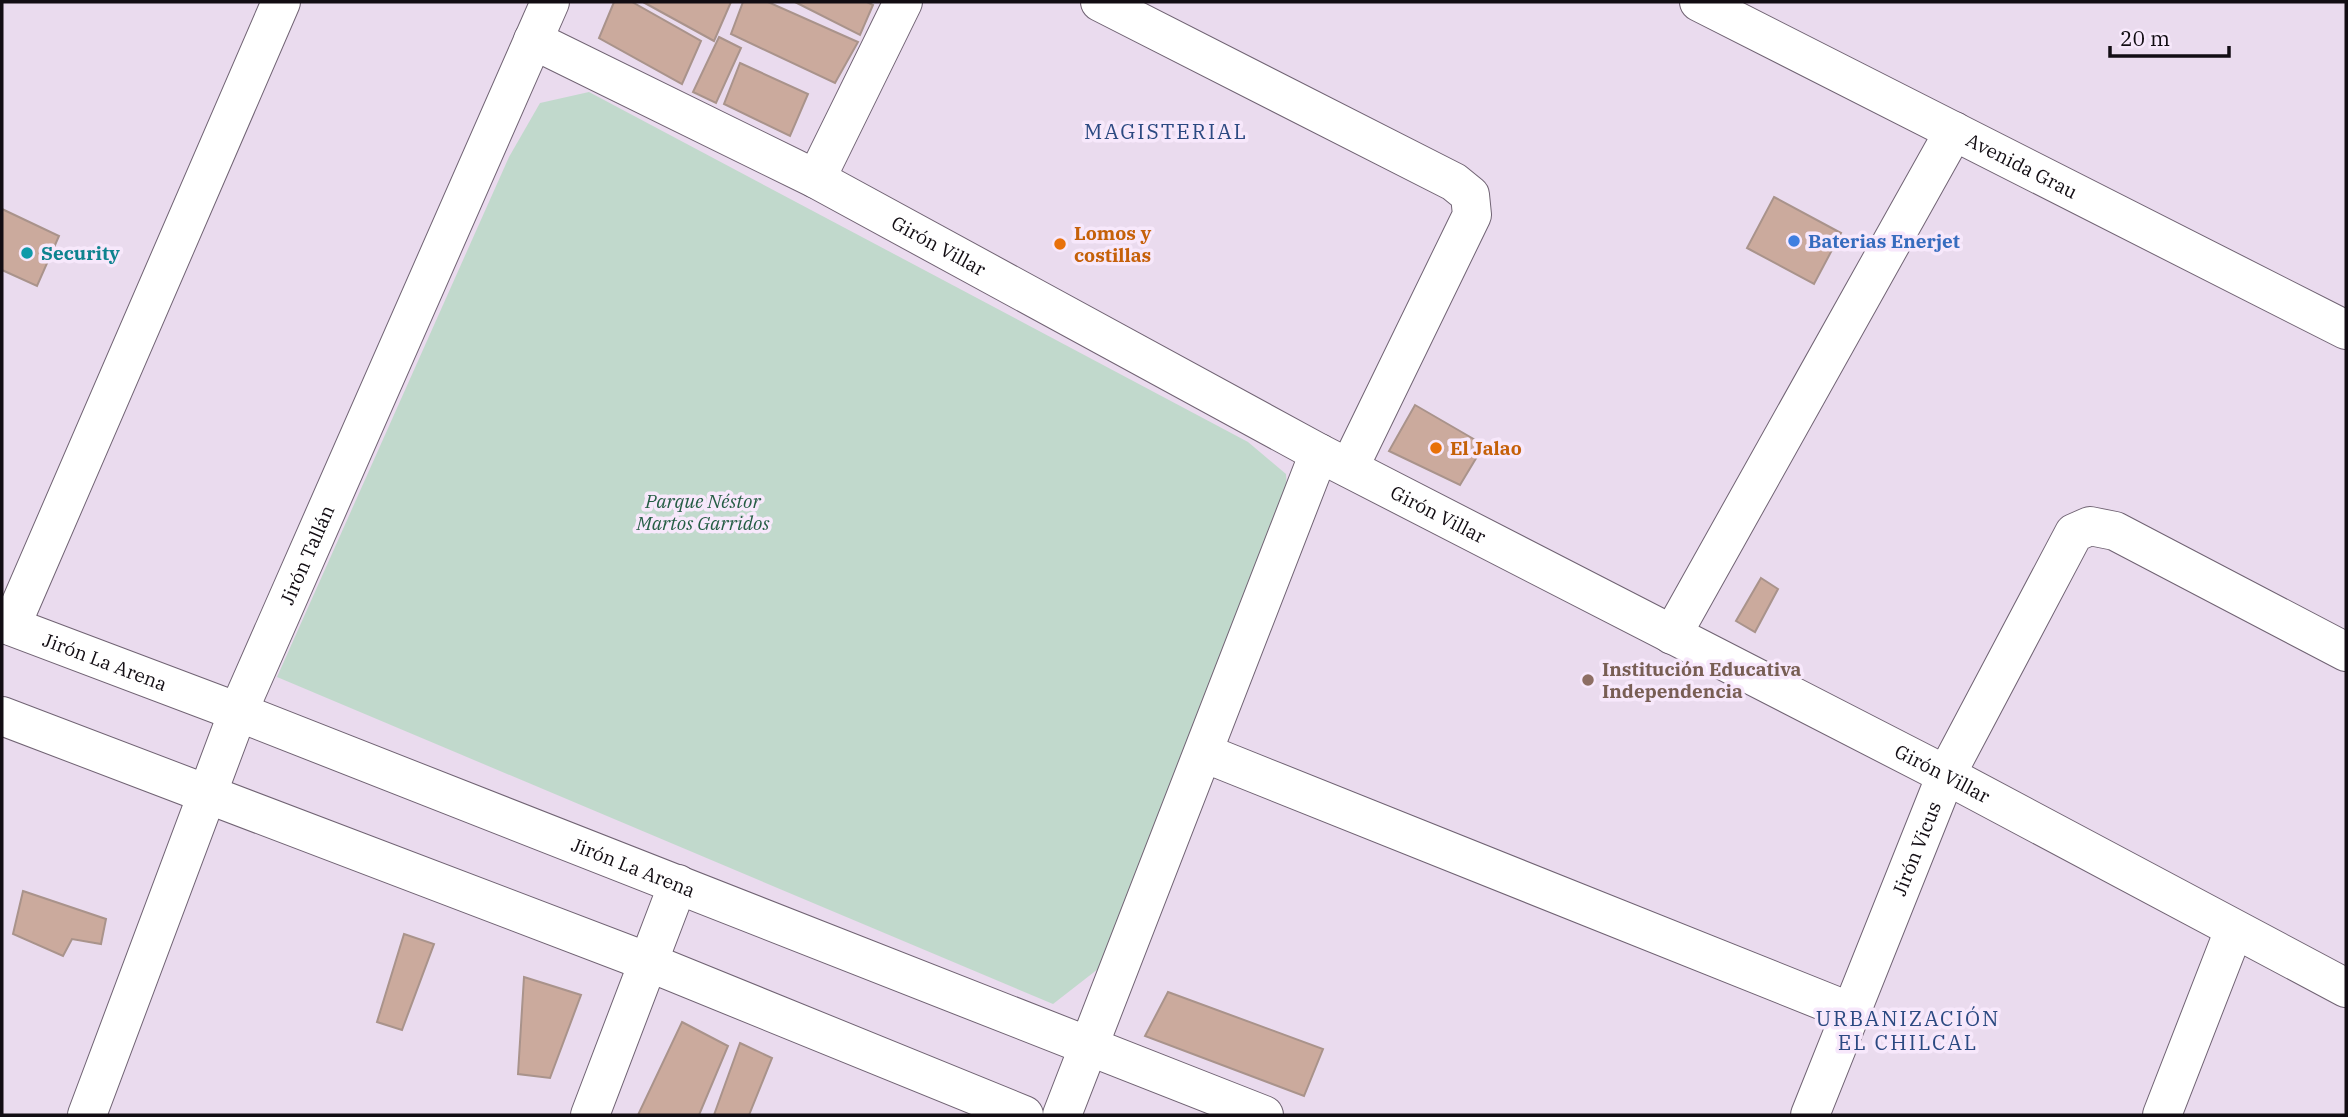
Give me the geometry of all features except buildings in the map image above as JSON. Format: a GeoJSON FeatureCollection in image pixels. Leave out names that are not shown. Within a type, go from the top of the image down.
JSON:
{"type":"FeatureCollection","features":[{"type":"Feature","properties":{"kind":"street"},"geometry":{"type":"LineString","coordinates":[[6,625],[281,2]]}},
{"type":"Feature","properties":{"kind":"street","name":"Jirón Tallán"},"geometry":{"type":"LineString","coordinates":[[87,1115],[238,712],[550,2]]}},
{"type":"Feature","properties":{"kind":"street"},"geometry":{"type":"LineString","coordinates":[[816,179],[903,2]]}},
{"type":"Feature","properties":{"kind":"street"},"geometry":{"type":"LineString","coordinates":[[1062,1115],[1203,753],[1334,460],[1472,215],[1471,195],[1454,182],[1100,2]]}},
{"type":"Feature","properties":{"kind":"street","name":"Avenida Grau"},"geometry":{"type":"LineString","coordinates":[[1699,2],[2346,330]]}},
{"type":"Feature","properties":{"kind":"street","name":"Girón Villar"},"geometry":{"type":"LineString","coordinates":[[533,40],[816,179],[1334,460],[1946,775],[2346,988]]}},
{"type":"Feature","properties":{"kind":"street"},"geometry":{"type":"LineString","coordinates":[[1672,635],[1954,131]]}},
{"type":"Feature","properties":{"kind":"street","name":"Jirón Vicus"},"geometry":{"type":"LineString","coordinates":[[1810,1115],[1946,775],[2074,533],[2091,526],[2115,531],[2346,652]]}},
{"type":"Feature","properties":{"kind":"street","name":"Jirón La Arena"},"geometry":{"type":"LineString","coordinates":[[6,625],[238,712],[1264,1115]]}},
{"type":"Feature","properties":{"kind":"street"},"geometry":{"type":"LineString","coordinates":[[2,716],[648,962],[1024,1115]]}},
{"type":"Feature","properties":{"kind":"street"},"geometry":{"type":"LineString","coordinates":[[1203,753],[1851,1012]]}},
{"type":"Feature","properties":{"kind":"street"},"geometry":{"type":"LineString","coordinates":[[590,1115],[678,884]]}},
{"type":"Feature","properties":{"kind":"street"},"geometry":{"type":"LineString","coordinates":[[2162,1115],[2234,930]]}},
{"type":"Feature","properties":{"kind":"green space","name":"Parque Néstor Martos Garridos"},"geometry":{"type":"Polygon","coordinates":[[[589,92],[1248,442],[1286,474],[1288,509],[1098,969],[1053,1004],[277,677],[509,157],[540,103],[589,92]]]}},
{"type":"Feature","properties":{"kind":"place","name":"Baterias Enerjet"},"geometry":{"type":"Point","coordinates":[1794,241]}},
{"type":"Feature","properties":{"kind":"place","name":"Lomos y costillas"},"geometry":{"type":"Point","coordinates":[1060,244]}},
{"type":"Feature","properties":{"kind":"place","name":"Security"},"geometry":{"type":"Point","coordinates":[27,253]}},
{"type":"Feature","properties":{"kind":"place","name":"El Jalao"},"geometry":{"type":"Point","coordinates":[1436,448]}},
{"type":"Feature","properties":{"kind":"place","name":"Institución Educativa Independencia"},"geometry":{"type":"Point","coordinates":[1588,680]}},
{"type":"Feature","properties":{"kind":"district","name":"MAGISTERIAL"},"geometry":{"type":"Point","coordinates":[1166,131]}},
{"type":"Feature","properties":{"kind":"district","name":"URBANIZACIÓN EL CHILCAL"},"geometry":{"type":"Point","coordinates":[1908,1030]}}]}
